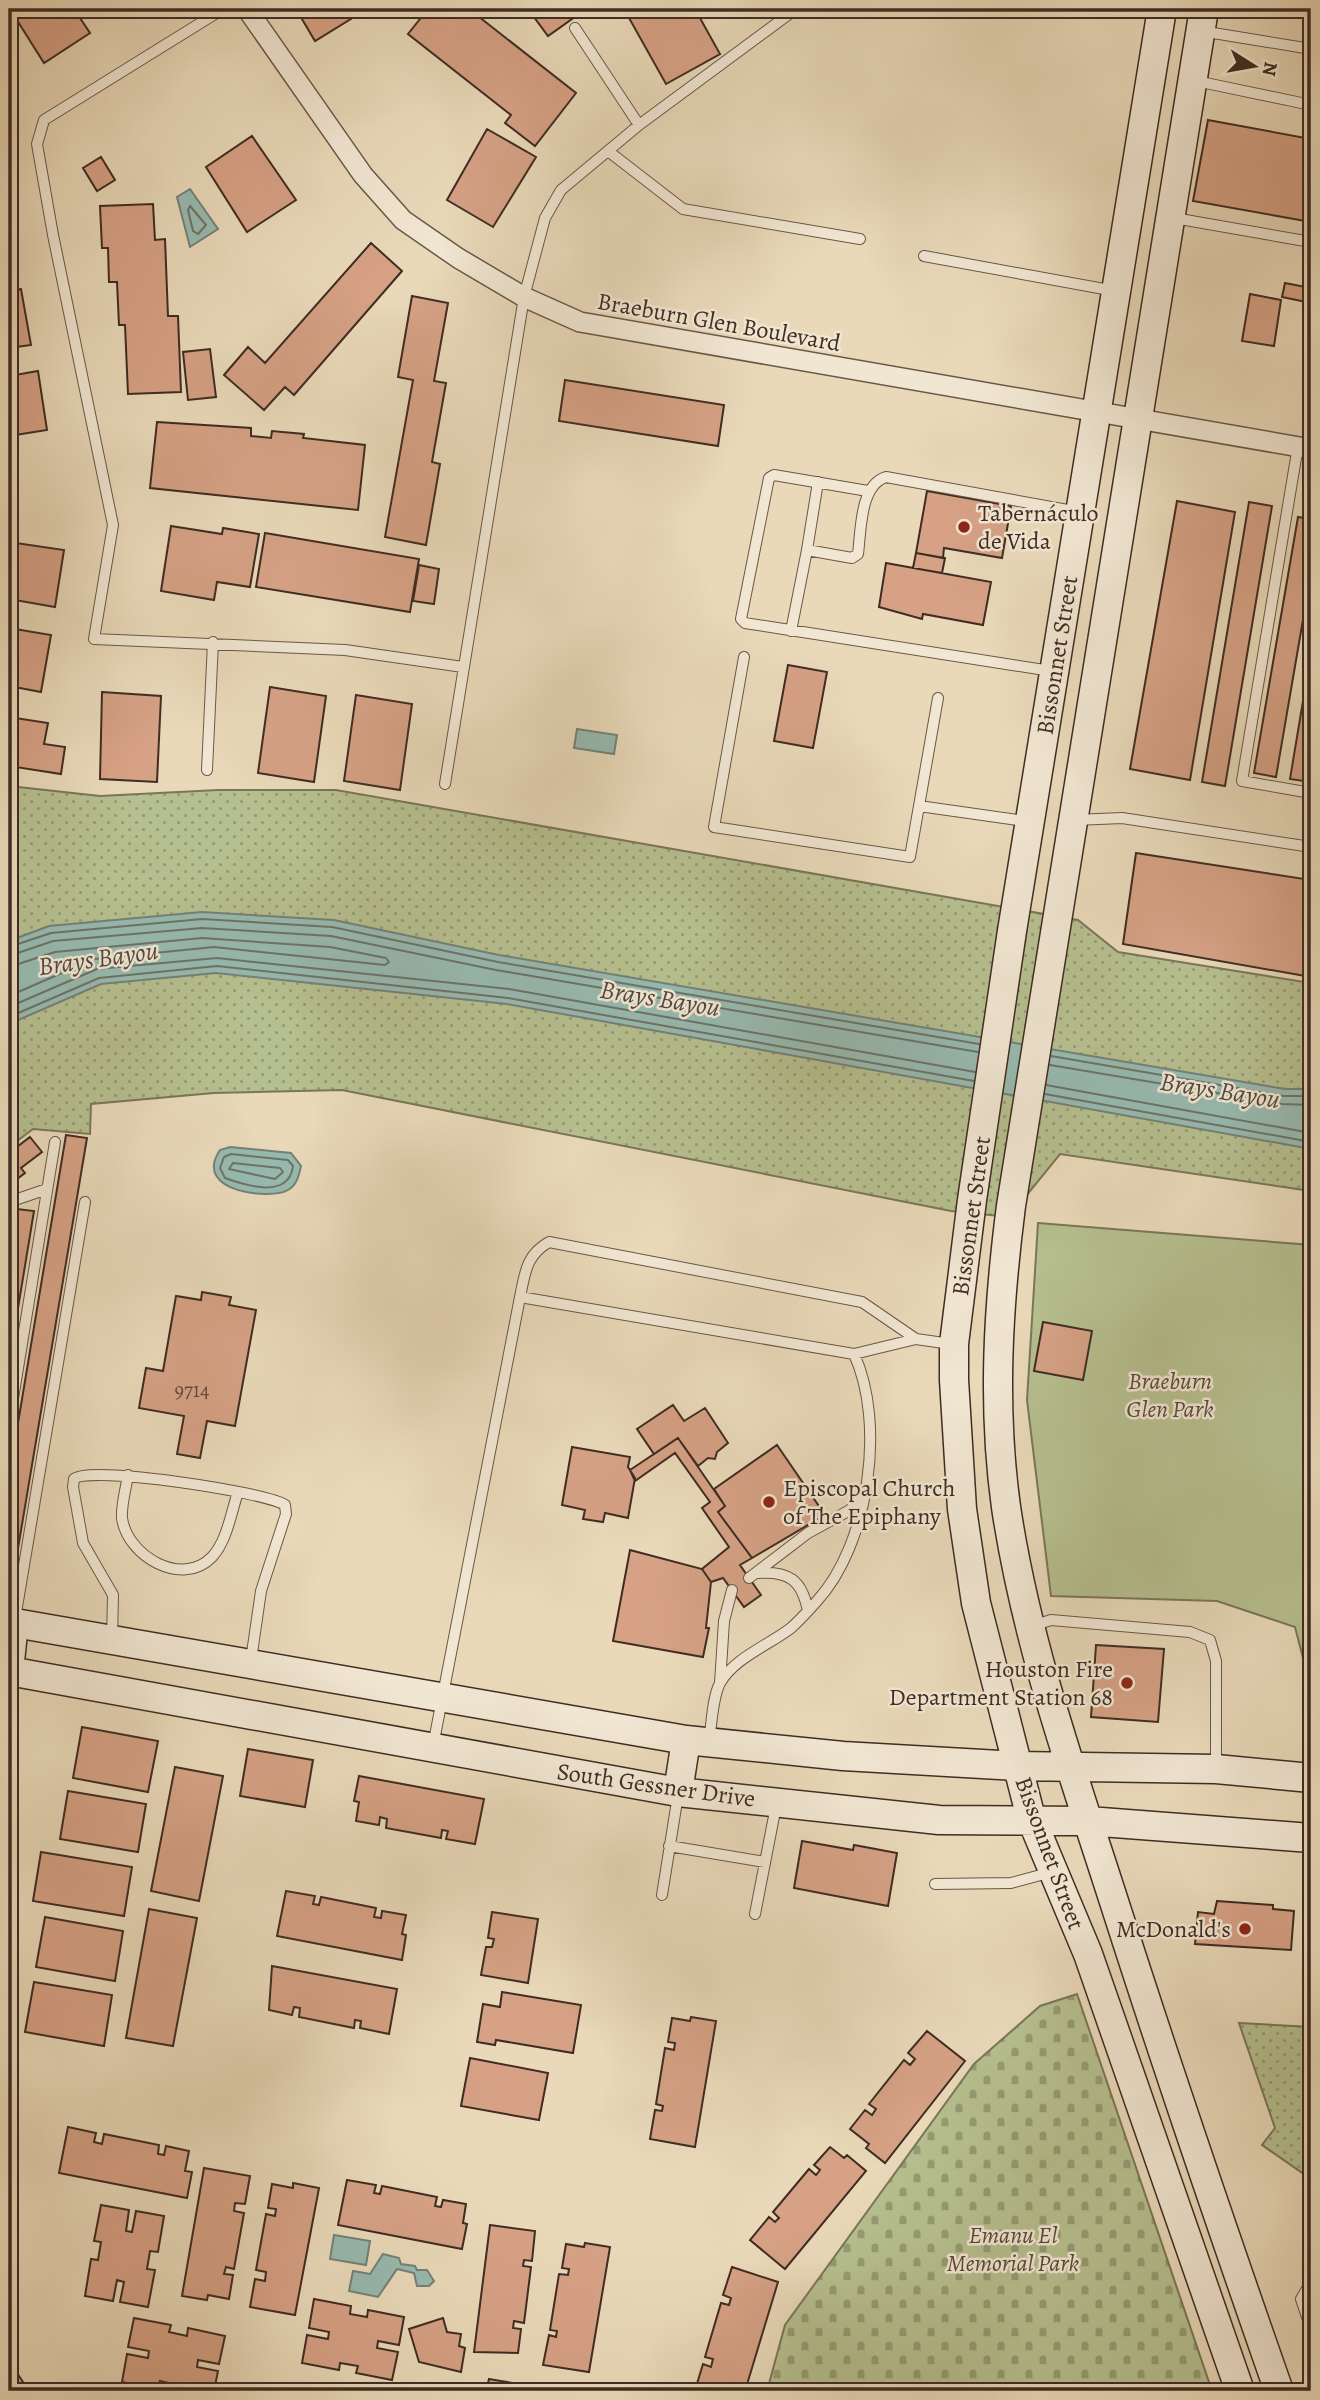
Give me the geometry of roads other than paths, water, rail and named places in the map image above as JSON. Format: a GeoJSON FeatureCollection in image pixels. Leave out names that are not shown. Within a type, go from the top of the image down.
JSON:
{"type":"FeatureCollection","features":[{"type":"Feature","properties":{"kind":"main road","name":"Bissonnet Street"},"geometry":{"type":"LineString","coordinates":[[1162,9],[1012,932],[974,1185],[954,1344],[956,1421],[962,1509],[976,1603],[1031,1818],[1088,1954],[1240,2391]]}},
{"type":"Feature","properties":{"kind":"main road","name":"Bissonnet Street"},"geometry":{"type":"LineString","coordinates":[[1202,20],[1141,418],[1071,820],[1013,1194],[998,1311],[998,1416],[1006,1504],[1029,1627],[1070,1765],[1201,2168],[1279,2391]]}},
{"type":"Feature","properties":{"kind":"main road"},"geometry":{"type":"LineString","coordinates":[[1147,102],[1188,110]]}},
{"type":"Feature","properties":{"kind":"main road"},"geometry":{"type":"LineString","coordinates":[[1031,817],[1071,820]]}},
{"type":"Feature","properties":{"kind":"main road"},"geometry":{"type":"LineString","coordinates":[[956,1421],[998,1416]]}},
{"type":"Feature","properties":{"kind":"main road"},"geometry":{"type":"LineString","coordinates":[[9,1671],[11,1623]]}},
{"type":"Feature","properties":{"kind":"main road","name":"South Gessner Drive"},"geometry":{"type":"LineString","coordinates":[[11,1623],[698,1741],[843,1756],[1017,1766],[1216,1769],[1311,1778]]}},
{"type":"Feature","properties":{"kind":"main road","name":"South Gessner Drive"},"geometry":{"type":"LineString","coordinates":[[9,1671],[432,1750],[678,1791],[939,1820],[1031,1818],[1311,1838]]}},
{"type":"Feature","properties":{"kind":"main road"},"geometry":{"type":"LineString","coordinates":[[678,1791],[698,1741]]}},
{"type":"Feature","properties":{"kind":"main road"},"geometry":{"type":"LineString","coordinates":[[1166,2179],[1201,2168]]}},
{"type":"Feature","properties":{"kind":"street","name":"Braeburn Glen Boulevard"},"geometry":{"type":"LineString","coordinates":[[247,9],[381,197],[402,220],[458,258],[524,297],[580,322],[1304,447]]}},
{"type":"Feature","properties":{"kind":"lane"},"geometry":{"type":"LineString","coordinates":[[223,9],[44,120],[37,144],[53,235],[113,525],[94,639],[213,642],[345,650],[463,667]]}},
{"type":"Feature","properties":{"kind":"lane"},"geometry":{"type":"LineString","coordinates":[[445,784],[524,297],[545,218],[561,190],[639,125],[796,9]]}},
{"type":"Feature","properties":{"kind":"lane"},"geometry":{"type":"LineString","coordinates":[[1202,20],[1311,49]]}},
{"type":"Feature","properties":{"kind":"lane"},"geometry":{"type":"LineString","coordinates":[[575,28],[639,125]]}},
{"type":"Feature","properties":{"kind":"lane"},"geometry":{"type":"LineString","coordinates":[[1192,80],[1311,105]]}},
{"type":"Feature","properties":{"kind":"lane"},"geometry":{"type":"LineString","coordinates":[[608,151],[683,209],[860,239]]}},
{"type":"Feature","properties":{"kind":"lane"},"geometry":{"type":"LineString","coordinates":[[1171,218],[1311,242]]}},
{"type":"Feature","properties":{"kind":"lane"},"geometry":{"type":"LineString","coordinates":[[924,256],[1115,291]]}},
{"type":"Feature","properties":{"kind":"lane"},"geometry":{"type":"LineString","coordinates":[[1304,447],[1242,781],[1311,793]]}},
{"type":"Feature","properties":{"kind":"lane"},"geometry":{"type":"LineString","coordinates":[[868,491],[774,475],[769,478],[741,619],[745,623],[1055,671]]}},
{"type":"Feature","properties":{"kind":"lane"},"geometry":{"type":"LineString","coordinates":[[807,550],[852,558],[858,554],[868,491],[877,480],[886,477],[1080,512]]}},
{"type":"Feature","properties":{"kind":"lane"},"geometry":{"type":"LineString","coordinates":[[791,631],[818,482]]}},
{"type":"Feature","properties":{"kind":"lane"},"geometry":{"type":"LineString","coordinates":[[207,770],[213,642]]}},
{"type":"Feature","properties":{"kind":"lane"},"geometry":{"type":"LineString","coordinates":[[744,657],[714,827],[910,857],[938,698]]}},
{"type":"Feature","properties":{"kind":"lane"},"geometry":{"type":"LineString","coordinates":[[919,806],[1018,820],[1031,817]]}},
{"type":"Feature","properties":{"kind":"lane"},"geometry":{"type":"LineString","coordinates":[[1071,820],[1122,818],[1311,847]]}},
{"type":"Feature","properties":{"kind":"lane"},"geometry":{"type":"LineString","coordinates":[[9,1423],[55,1142]]}},
{"type":"Feature","properties":{"kind":"lane"},"geometry":{"type":"LineString","coordinates":[[9,1202],[47,1189]]}},
{"type":"Feature","properties":{"kind":"lane"},"geometry":{"type":"LineString","coordinates":[[11,1623],[85,1202]]}},
{"type":"Feature","properties":{"kind":"lane"},"geometry":{"type":"LineString","coordinates":[[432,1750],[527,1263],[537,1249],[549,1242],[862,1302],[916,1339]]}},
{"type":"Feature","properties":{"kind":"lane"},"geometry":{"type":"LineString","coordinates":[[520,1297],[854,1354],[916,1339],[954,1344]]}},
{"type":"Feature","properties":{"kind":"lane"},"geometry":{"type":"LineString","coordinates":[[720,1683],[737,1665],[792,1627],[808,1611],[820,1598],[847,1554],[865,1491],[872,1454],[863,1374],[854,1354]]}},
{"type":"Feature","properties":{"kind":"lane"},"geometry":{"type":"LineString","coordinates":[[111,1640],[115,1606],[113,1595],[83,1543],[74,1479],[84,1473],[128,1475],[280,1501],[286,1510],[261,1591],[250,1664]]}},
{"type":"Feature","properties":{"kind":"lane"},"geometry":{"type":"LineString","coordinates":[[128,1475],[122,1518],[130,1539],[146,1558],[158,1565],[186,1569],[201,1565],[212,1556],[221,1542],[239,1492]]}},
{"type":"Feature","properties":{"kind":"lane"},"geometry":{"type":"LineString","coordinates":[[808,1611],[803,1588],[784,1574],[753,1575],[808,1533],[850,1510],[865,1491]]}},
{"type":"Feature","properties":{"kind":"lane"},"geometry":{"type":"LineString","coordinates":[[698,1741],[720,1683],[724,1621],[732,1590]]}},
{"type":"Feature","properties":{"kind":"lane"},"geometry":{"type":"LineString","coordinates":[[1029,1627],[1051,1620],[1190,1632],[1210,1640],[1216,1661],[1216,1769]]}},
{"type":"Feature","properties":{"kind":"lane"},"geometry":{"type":"LineString","coordinates":[[662,1895],[678,1791]]}},
{"type":"Feature","properties":{"kind":"lane"},"geometry":{"type":"LineString","coordinates":[[755,1914],[777,1802]]}},
{"type":"Feature","properties":{"kind":"lane"},"geometry":{"type":"LineString","coordinates":[[670,1846],[765,1862]]}},
{"type":"Feature","properties":{"kind":"lane"},"geometry":{"type":"LineString","coordinates":[[935,1885],[1011,1883],[1054,1872]]}},
{"type":"Feature","properties":{"kind":"lane"},"geometry":{"type":"LineString","coordinates":[[1311,2282],[1301,2299],[1311,2329]]}},
{"type":"Feature","properties":{"kind":"water"},"geometry":{"type":"Polygon","coordinates":[[[190,189],[218,229],[190,247],[177,197],[190,189]]]}},
{"type":"Feature","properties":{"kind":"water"},"geometry":{"type":"Polygon","coordinates":[[[577,729],[617,735],[614,754],[574,748],[577,729]]]}},
{"type":"Feature","properties":{"kind":"water","name":"Brays Bayou"},"geometry":{"type":"Polygon","coordinates":[[[202,912],[334,920],[499,955],[1285,1089],[1311,1089],[1311,1149],[507,1004],[216,973],[101,984],[9,1024],[9,941],[49,926],[202,912]]]}},
{"type":"Feature","properties":{"kind":"water"},"geometry":{"type":"Polygon","coordinates":[[[230,1147],[291,1153],[301,1166],[297,1180],[288,1190],[267,1194],[238,1190],[225,1184],[216,1176],[214,1164],[220,1150],[230,1147]]]}},
{"type":"Feature","properties":{"kind":"water"},"geometry":{"type":"Polygon","coordinates":[[[334,2235],[370,2241],[366,2265],[330,2259],[334,2235]]]}},
{"type":"Feature","properties":{"kind":"water"},"geometry":{"type":"Polygon","coordinates":[[[383,2254],[399,2258],[401,2264],[415,2266],[417,2270],[427,2270],[434,2281],[429,2286],[417,2286],[414,2273],[397,2269],[378,2297],[349,2291],[353,2271],[370,2274],[383,2254]]]}},
{"type":"Feature","properties":{"kind":"place","name":"Tabernáculo de Vida"},"geometry":{"type":"Point","coordinates":[964,527]}},
{"type":"Feature","properties":{"kind":"place","name":"Episcopal Church of The Epiphany"},"geometry":{"type":"Point","coordinates":[769,1502]}},
{"type":"Feature","properties":{"kind":"place","name":"Houston Fire Department Station 68"},"geometry":{"type":"Point","coordinates":[1127,1683]}},
{"type":"Feature","properties":{"kind":"place","name":"McDonald's"},"geometry":{"type":"Point","coordinates":[1245,1929]}},
{"type":"Feature","properties":{"kind":"park label","name":"Braeburn Glen Park"},"geometry":{"type":"Point","coordinates":[1170,1395]}},
{"type":"Feature","properties":{"kind":"park label","name":"Emanu El Memorial Park"},"geometry":{"type":"Point","coordinates":[1013,2249]}}]}
